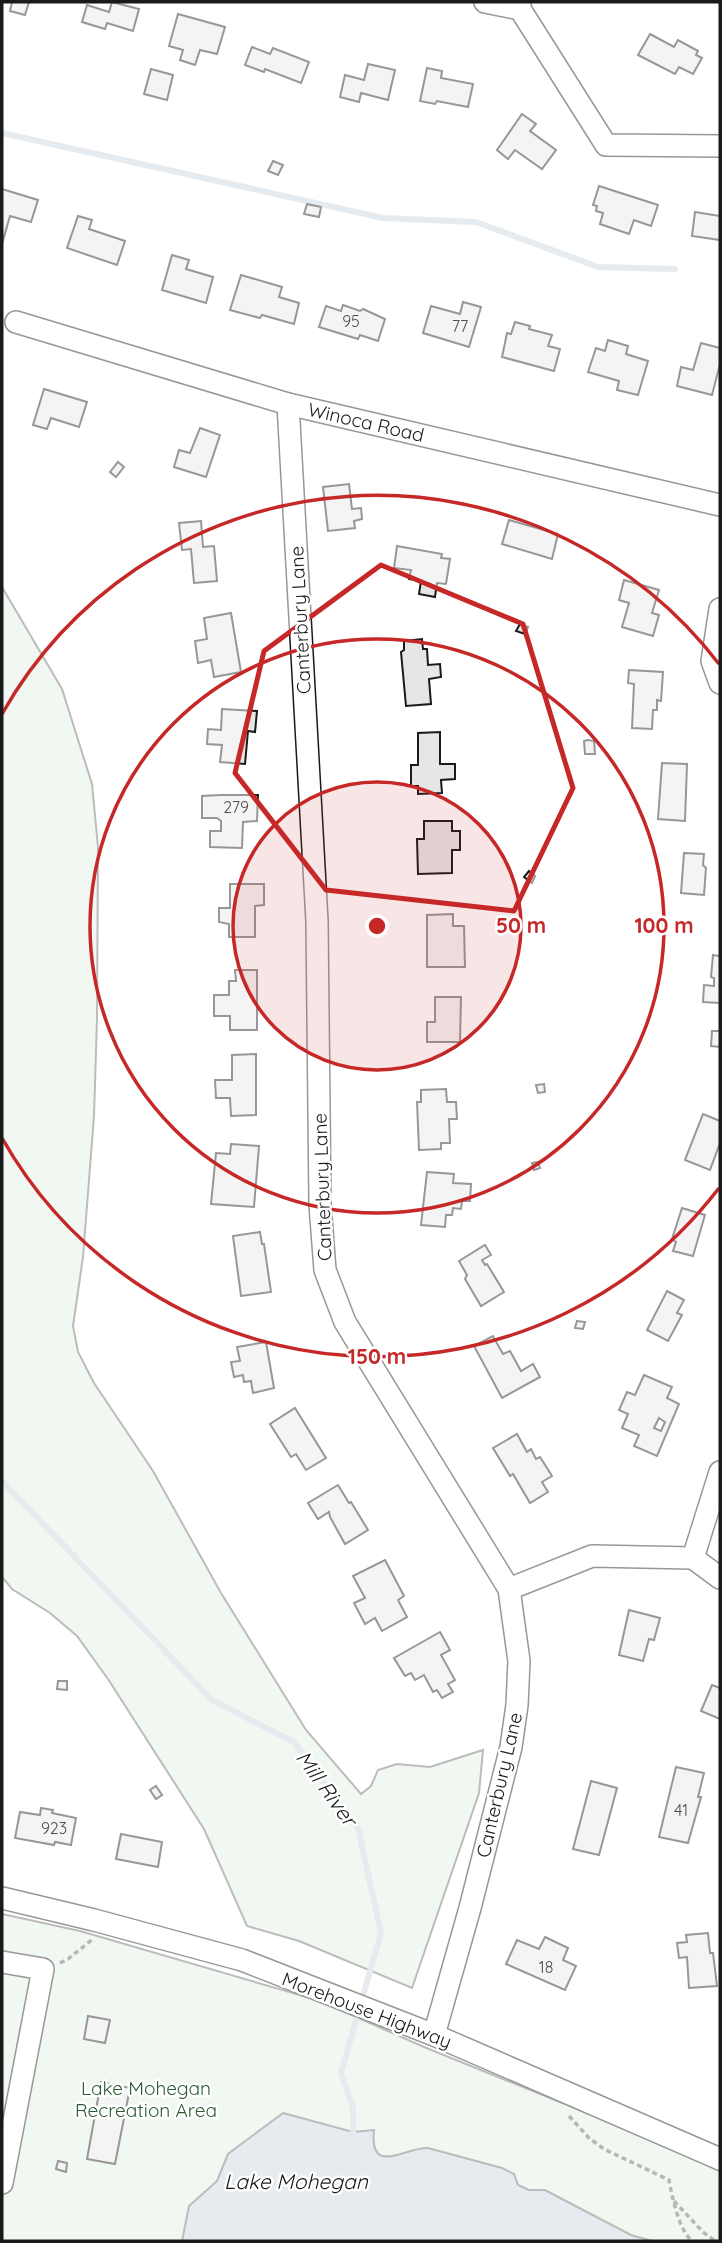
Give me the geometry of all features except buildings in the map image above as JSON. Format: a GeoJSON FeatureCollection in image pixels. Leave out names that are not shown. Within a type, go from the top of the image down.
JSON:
{"type":"FeatureCollection","features":[{"type":"Feature","properties":{"kind":"street"},"geometry":{"type":"LineString","coordinates":[[485,2],[520,5],[606,145],[720,146]]}},
{"type":"Feature","properties":{"kind":"street","name":"Winoca Road"},"geometry":{"type":"LineString","coordinates":[[16,323],[288,404],[720,505]]}},
{"type":"Feature","properties":{"kind":"street","name":"Canterbury Lane"},"geometry":{"type":"LineString","coordinates":[[288,404],[317,921],[320,1205],[325,1270],[345,1322],[509,1589],[519,1661],[511,1747],[434,2035]]}},
{"type":"Feature","properties":{"kind":"street"},"geometry":{"type":"LineString","coordinates":[[720,609],[712,661],[720,682]]}},
{"type":"Feature","properties":{"kind":"street"},"geometry":{"type":"LineString","coordinates":[[693,1558],[720,1472]]}},
{"type":"Feature","properties":{"kind":"street"},"geometry":{"type":"LineString","coordinates":[[509,1589],[592,1556],[693,1558],[720,1578]]}},
{"type":"Feature","properties":{"kind":"street","name":"Morehouse Highway"},"geometry":{"type":"LineString","coordinates":[[2,1898],[242,1960],[434,2035],[720,2159]]}},
{"type":"Feature","properties":{"kind":"street"},"geometry":{"type":"LineString","coordinates":[[2,1962],[43,1969],[5,2146],[2,2183]]}},
{"type":"Feature","properties":{"kind":"path"},"geometry":{"type":"LineString","coordinates":[[43,1969],[68,1959],[94,1938],[104,1938]]}},
{"type":"Feature","properties":{"kind":"path"},"geometry":{"type":"LineString","coordinates":[[561,2107],[589,2138],[604,2149],[669,2180],[673,2200],[687,2237],[692,2241]]}},
{"type":"Feature","properties":{"kind":"path"},"geometry":{"type":"LineString","coordinates":[[673,2200],[715,2241]]}},
{"type":"Feature","properties":{"kind":"highlighted area"},"geometry":{"type":"Polygon","coordinates":[[[381,565],[523,624],[573,788],[514,911],[326,890],[235,773],[264,651],[381,565]]]}},
{"type":"Feature","properties":{"kind":"green space"},"geometry":{"type":"Polygon","coordinates":[[[2,587],[62,689],[92,784],[98,847],[97,1019],[94,1116],[83,1257],[73,1326],[78,1352],[94,1383],[153,1471],[221,1593],[306,1730],[361,1794],[371,1786],[378,1770],[397,1764],[430,1767],[483,1750],[479,1793],[412,1988],[299,1941],[247,1926],[204,1829],[108,1679],[77,1636],[50,1613],[12,1589],[2,1577],[2,587]]]}},
{"type":"Feature","properties":{"kind":"green space","name":"Lake Mohegan Recreation Area"},"geometry":{"type":"Polygon","coordinates":[[[2,1914],[80,1931],[320,2001],[424,2047],[634,2132],[720,2171],[720,2241],[2,2241],[2,1914]]]}},
{"type":"Feature","properties":{"kind":"water","name":"Lake Mohegan"},"geometry":{"type":"Polygon","coordinates":[[[283,2113],[353,2132],[374,2130],[374,2144],[377,2152],[383,2156],[428,2148],[502,2168],[514,2174],[518,2185],[529,2190],[545,2190],[631,2235],[652,2241],[182,2241],[189,2206],[217,2181],[228,2154],[283,2113]]]}},
{"type":"Feature","properties":{"kind":"waterway"},"geometry":{"type":"LineString","coordinates":[[2,133],[383,218],[476,222],[598,267],[675,269]]}},
{"type":"Feature","properties":{"kind":"waterway","name":"Mill River"},"geometry":{"type":"LineString","coordinates":[[2,1481],[212,1700],[294,1742],[358,1828],[381,1933],[341,2073],[353,2108],[353,2132]]}}]}
